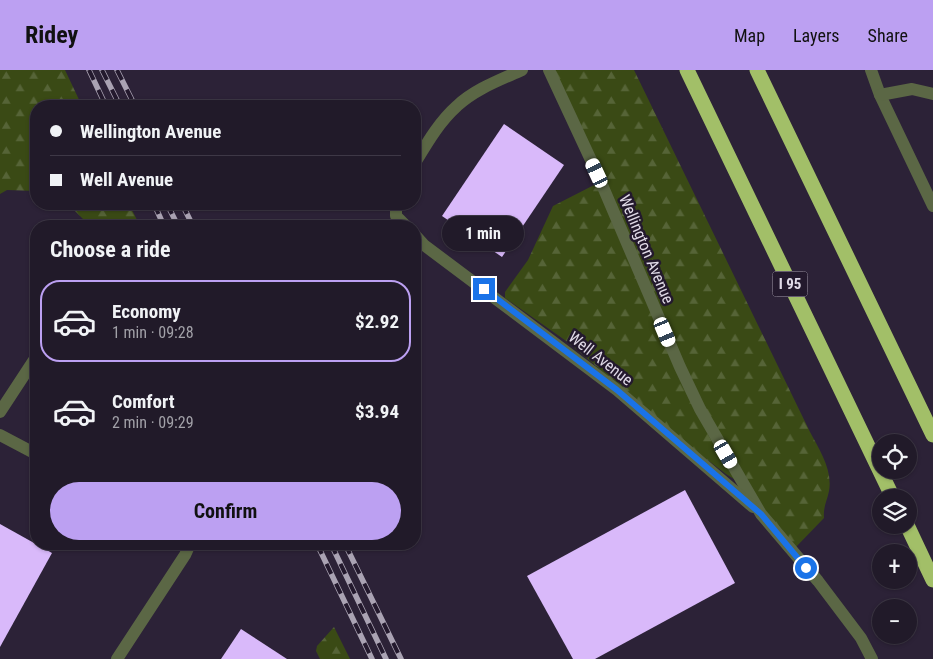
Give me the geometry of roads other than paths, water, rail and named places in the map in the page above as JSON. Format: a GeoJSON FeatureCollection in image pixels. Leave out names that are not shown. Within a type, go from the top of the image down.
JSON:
{"type":"FeatureCollection","features":[{"type":"Feature","properties":{"kind":"highway","name":"I 95"},"geometry":{"type":"LineString","coordinates":[[687,70],[889,489]]}},
{"type":"Feature","properties":{"kind":"highway"},"geometry":{"type":"LineString","coordinates":[[758,70],[933,434]]}},
{"type":"Feature","properties":{"kind":"highway"},"geometry":{"type":"LineString","coordinates":[[911,534],[933,580]]}},
{"type":"Feature","properties":{"kind":"street"},"geometry":{"type":"LineString","coordinates":[[421,153],[434,131],[457,105],[488,85],[522,70]]}},
{"type":"Feature","properties":{"kind":"street","name":"Wellington Avenue"},"geometry":{"type":"LineString","coordinates":[[549,70],[597,173],[700,408],[761,514],[818,581],[861,638],[872,659]]}},
{"type":"Feature","properties":{"kind":"street"},"geometry":{"type":"LineString","coordinates":[[871,70],[880,95],[933,206]]}},
{"type":"Feature","properties":{"kind":"street"},"geometry":{"type":"LineString","coordinates":[[880,95],[912,89],[933,94]]}},
{"type":"Feature","properties":{"kind":"street","name":"Well Avenue"},"geometry":{"type":"LineString","coordinates":[[421,241],[432,251],[617,390],[761,514]]}},
{"type":"Feature","properties":{"kind":"street"},"geometry":{"type":"LineString","coordinates":[[0,412],[30,366]]}},
{"type":"Feature","properties":{"kind":"street"},"geometry":{"type":"LineString","coordinates":[[0,435],[30,451]]}},
{"type":"Feature","properties":{"kind":"street"},"geometry":{"type":"LineString","coordinates":[[117,659],[186,550]]}},
{"type":"Feature","properties":{"kind":"railway"},"geometry":{"type":"LineString","coordinates":[[89,70],[103,100]]}},
{"type":"Feature","properties":{"kind":"railway"},"geometry":{"type":"LineString","coordinates":[[102,70],[117,100]]}},
{"type":"Feature","properties":{"kind":"railway"},"geometry":{"type":"LineString","coordinates":[[117,70],[132,100]]}},
{"type":"Feature","properties":{"kind":"railway"},"geometry":{"type":"LineString","coordinates":[[157,210],[161,220]]}},
{"type":"Feature","properties":{"kind":"railway"},"geometry":{"type":"LineString","coordinates":[[170,210],[175,220]]}},
{"type":"Feature","properties":{"kind":"railway"},"geometry":{"type":"LineString","coordinates":[[185,210],[190,220]]}},
{"type":"Feature","properties":{"kind":"railway"},"geometry":{"type":"LineString","coordinates":[[320,550],[372,659]]}},
{"type":"Feature","properties":{"kind":"railway"},"geometry":{"type":"LineString","coordinates":[[334,550],[386,659]]}},
{"type":"Feature","properties":{"kind":"railway"},"geometry":{"type":"LineString","coordinates":[[348,550],[401,659]]}}]}
